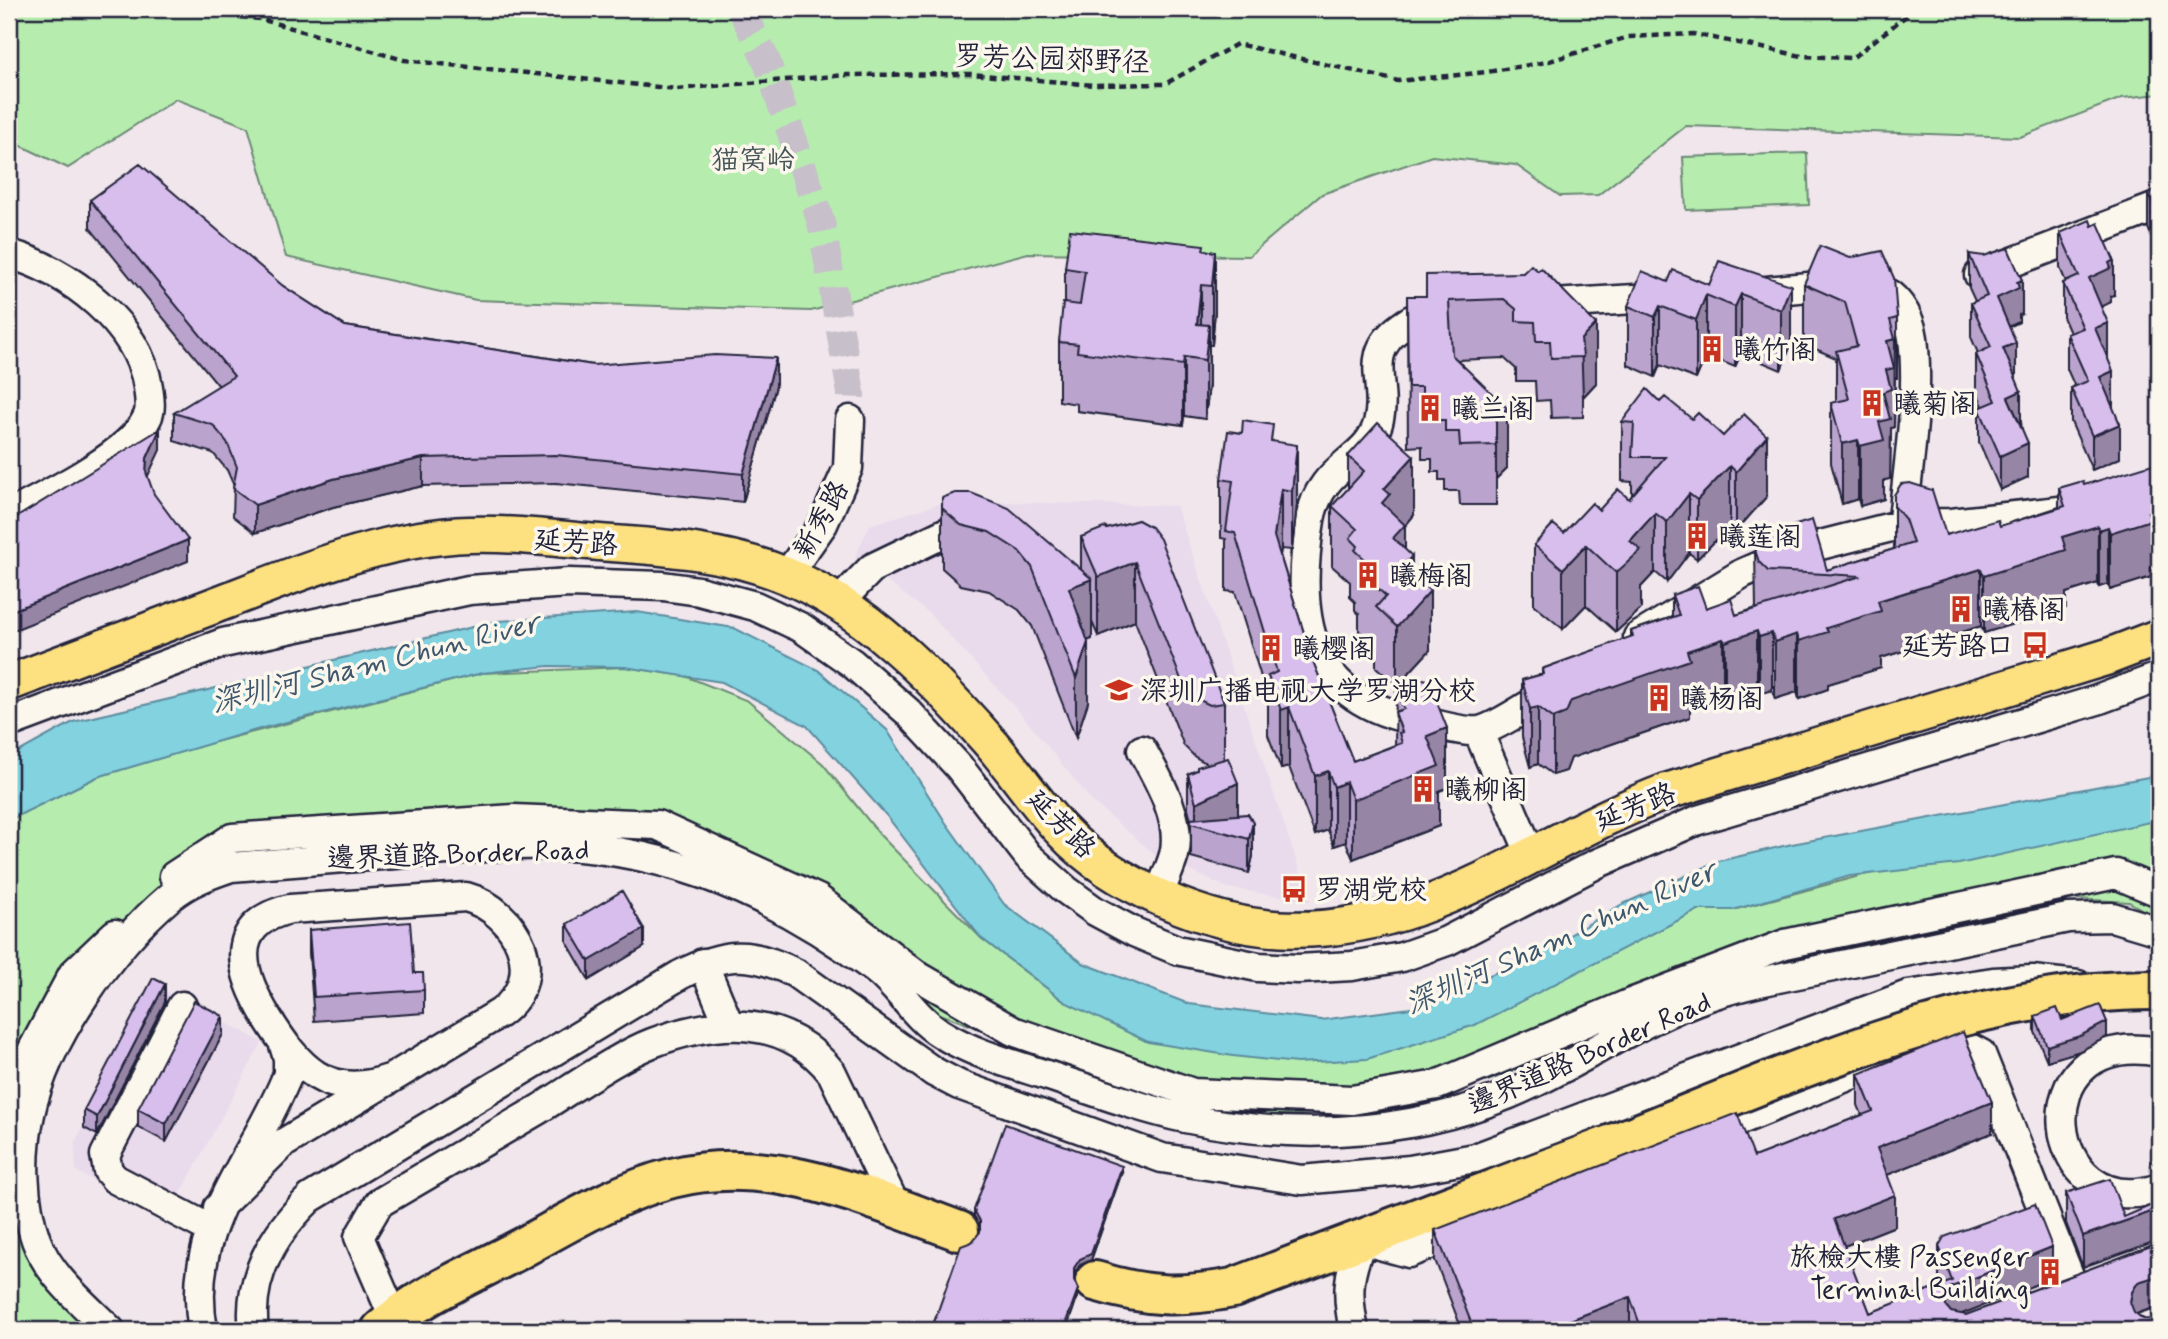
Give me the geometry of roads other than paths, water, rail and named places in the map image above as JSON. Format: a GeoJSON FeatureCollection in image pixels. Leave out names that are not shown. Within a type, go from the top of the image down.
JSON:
{"type":"FeatureCollection","features":[{"type":"Feature","properties":{"kind":"highway"},"geometry":{"type":"LineString","coordinates":[[1095,1281],[1130,1292],[1167,1297],[1233,1288],[1914,1029],[2032,1001],[2159,990]]}},
{"type":"Feature","properties":{"kind":"highway"},"geometry":{"type":"LineString","coordinates":[[388,1324],[610,1201],[672,1178],[738,1170],[812,1181],[960,1231]]}},
{"type":"Feature","properties":{"kind":"main road","name":"延芳路"},"geometry":{"type":"LineString","coordinates":[[9,683],[318,566],[405,543],[458,535],[685,549],[736,559],[787,575],[839,603],[882,636],[944,694],[988,740],[1066,835],[1117,875],[1158,897],[1226,919],[1276,929],[1334,928],[1386,919],[1436,903],[1604,817],[1668,791],[2107,657],[2159,637]]}},
{"type":"Feature","properties":{"kind":"street"},"geometry":{"type":"LineString","coordinates":[[1979,275],[2159,206]]}},
{"type":"Feature","properties":{"kind":"street"},"geometry":{"type":"LineString","coordinates":[[9,254],[37,261],[72,281],[117,324],[137,349],[145,371],[150,400],[148,417],[133,437],[79,478],[9,515]]}},
{"type":"Feature","properties":{"kind":"street"},"geometry":{"type":"LineString","coordinates":[[1730,293],[1870,286],[1889,292],[1903,310],[1913,336],[1914,383],[1903,524]]}},
{"type":"Feature","properties":{"kind":"street"},"geometry":{"type":"LineString","coordinates":[[1512,307],[1689,296]]}},
{"type":"Feature","properties":{"kind":"street"},"geometry":{"type":"LineString","coordinates":[[1472,309],[1431,312],[1406,322],[1389,335],[1378,353],[1379,421],[1369,443],[1330,476],[1318,494],[1310,519],[1305,607],[1309,635],[1322,664],[1364,703],[1392,716],[1478,731],[1578,675]]}},
{"type":"Feature","properties":{"kind":"street","name":"新秀路"},"geometry":{"type":"LineString","coordinates":[[787,575],[823,524],[848,468],[850,419]]}},
{"type":"Feature","properties":{"kind":"street"},"geometry":{"type":"LineString","coordinates":[[1613,653],[1755,568],[1789,553],[1903,524],[1951,523],[2099,505]]}},
{"type":"Feature","properties":{"kind":"street"},"geometry":{"type":"LineString","coordinates":[[839,603],[872,568],[945,533]]}},
{"type":"Feature","properties":{"kind":"street"},"geometry":{"type":"LineString","coordinates":[[9,723],[223,643],[469,590],[569,583],[663,586],[699,592],[767,612],[802,628],[852,663],[908,712],[959,767],[1028,856],[1095,911],[1133,932],[1177,950],[1258,967],[1298,970],[1352,966],[1402,957],[1447,941],[1596,864],[1698,820],[2097,700],[2159,677]]}},
{"type":"Feature","properties":{"kind":"street"},"geometry":{"type":"LineString","coordinates":[[1478,731],[1531,855]]}},
{"type":"Feature","properties":{"kind":"street"},"geometry":{"type":"LineString","coordinates":[[1142,750],[1160,783],[1173,827],[1174,853],[1158,897]]}},
{"type":"Feature","properties":{"kind":"street"},"geometry":{"type":"LineString","coordinates":[[9,1137],[25,1065],[73,974],[178,872],[232,838],[514,819],[657,825],[818,899],[918,976],[1013,1031],[1193,1093],[1352,1100],[1437,1085],[1631,1003],[1784,944],[2116,874],[2159,892]]}},
{"type":"Feature","properties":{"kind":"street","name":"邊界道路 Border Road"},"geometry":{"type":"LineString","coordinates":[[110,1330],[60,1278],[37,1242],[30,1219],[25,1173],[30,1112],[61,1035],[121,949],[171,896],[190,883],[232,867],[544,844],[629,852],[709,876],[784,911],[882,974],[926,1024],[978,1052],[1143,1108],[1186,1118],[1312,1133],[1390,1127],[1498,1098],[1693,1002],[1754,984],[2068,918],[2112,917],[2159,931]]}},
{"type":"Feature","properties":{"kind":"street"},"geometry":{"type":"LineString","coordinates":[[214,1219],[282,1144],[500,1013],[519,997],[525,979],[523,954],[506,922],[490,905],[454,896],[290,909],[266,919],[250,937],[245,948],[244,969],[253,995],[283,1042],[304,1067],[328,1081],[359,1087],[389,1079]]}},
{"type":"Feature","properties":{"kind":"street"},"geometry":{"type":"LineString","coordinates":[[254,1330],[254,1301],[266,1256],[289,1218],[310,1198],[345,1174],[703,963],[730,956],[778,964],[795,973],[934,1072],[983,1095],[1162,1158],[1302,1181],[1399,1171],[1475,1158],[1908,995],[2032,980],[2141,995],[2159,1002]]}},
{"type":"Feature","properties":{"kind":"street"},"geometry":{"type":"LineString","coordinates":[[703,963],[729,1025]]}},
{"type":"Feature","properties":{"kind":"street"},"geometry":{"type":"LineString","coordinates":[[183,1006],[105,1155],[105,1163],[115,1179],[214,1219]]}},
{"type":"Feature","properties":{"kind":"street"},"geometry":{"type":"LineString","coordinates":[[388,1324],[359,1237],[379,1203],[650,1044],[702,1028],[729,1025],[769,1030],[797,1040],[817,1054],[832,1073],[896,1208]]}},
{"type":"Feature","properties":{"kind":"street"},"geometry":{"type":"LineString","coordinates":[[1552,1196],[1927,1044],[1956,1041],[1981,1054],[2087,1283],[2024,1307]]}},
{"type":"Feature","properties":{"kind":"street"},"geometry":{"type":"LineString","coordinates":[[203,1330],[199,1279],[214,1219],[288,1074],[288,1058],[283,1042]]}},
{"type":"Feature","properties":{"kind":"street"},"geometry":{"type":"LineString","coordinates":[[2159,1052],[2132,1048],[2095,1059],[2069,1087],[2063,1099],[2061,1124],[2062,1136],[2073,1161],[2091,1180],[2129,1193],[2159,1188]]}},
{"type":"Feature","properties":{"kind":"street"},"geometry":{"type":"LineString","coordinates":[[9,1185],[22,1248],[60,1306],[84,1330]]}},
{"type":"Feature","properties":{"kind":"street"},"geometry":{"type":"LineString","coordinates":[[1354,1330],[1348,1302],[1349,1271],[1362,1240],[1409,1253],[1500,1216]]}},
{"type":"Feature","properties":{"kind":"water","name":"深圳河 Sham Chun River"},"geometry":{"type":"Polygon","coordinates":[[[637,612],[734,628],[818,670],[887,730],[946,823],[1004,904],[1083,963],[1189,1004],[1321,1020],[1418,1007],[1537,954],[1621,905],[1719,861],[1792,844],[2159,775],[2159,820],[1959,864],[1850,876],[1733,910],[1698,910],[1475,1025],[1367,1059],[1297,1063],[1148,1042],[1065,1002],[981,938],[886,815],[807,726],[722,682],[625,667],[549,666],[482,673],[263,728],[97,777],[9,820],[9,757],[73,722],[498,621],[637,612]]]}},
{"type":"Feature","properties":{"kind":"tunnel"},"geometry":{"type":"LineString","coordinates":[[741,9],[767,62],[821,222],[851,393],[850,420]]}},
{"type":"Feature","properties":{"kind":"place","name":"曦竹阁"},"geometry":{"type":"Point","coordinates":[1712,349]}},
{"type":"Feature","properties":{"kind":"place","name":"曦菊阁"},"geometry":{"type":"Point","coordinates":[1872,403]}},
{"type":"Feature","properties":{"kind":"place","name":"曦兰阁"},"geometry":{"type":"Point","coordinates":[1430,408]}},
{"type":"Feature","properties":{"kind":"place","name":"曦莲阁"},"geometry":{"type":"Point","coordinates":[1697,536]}},
{"type":"Feature","properties":{"kind":"place","name":"曦梅阁"},"geometry":{"type":"Point","coordinates":[1368,575]}},
{"type":"Feature","properties":{"kind":"place","name":"曦椿阁"},"geometry":{"type":"Point","coordinates":[1961,609]}},
{"type":"Feature","properties":{"kind":"place","name":"延芳路口"},"geometry":{"type":"Point","coordinates":[2035,645]}},
{"type":"Feature","properties":{"kind":"place","name":"曦樱阁"},"geometry":{"type":"Point","coordinates":[1271,648]}},
{"type":"Feature","properties":{"kind":"place","name":"深圳广播电视大学罗湖分校"},"geometry":{"type":"Point","coordinates":[1119,690]}},
{"type":"Feature","properties":{"kind":"place","name":"曦杨阁"},"geometry":{"type":"Point","coordinates":[1659,698]}},
{"type":"Feature","properties":{"kind":"place","name":"曦柳阁"},"geometry":{"type":"Point","coordinates":[1423,789]}},
{"type":"Feature","properties":{"kind":"place","name":"罗湖党校"},"geometry":{"type":"Point","coordinates":[1294,889]}},
{"type":"Feature","properties":{"kind":"place","name":"旅檢大樓 Passenger Terminal Building"},"geometry":{"type":"Point","coordinates":[2050,1272]}},
{"type":"Feature","properties":{"kind":"park label","name":"猫窝岭"},"geometry":{"type":"Point","coordinates":[753,159]}}]}
